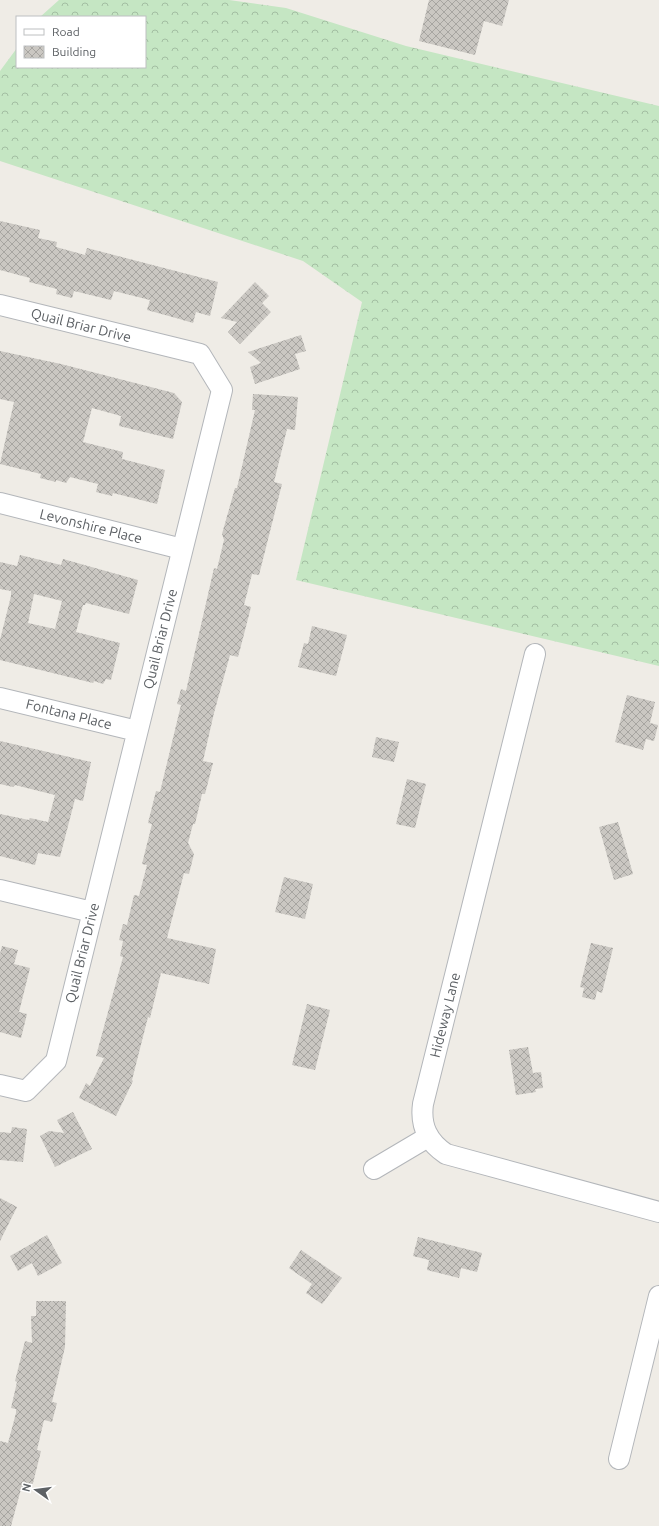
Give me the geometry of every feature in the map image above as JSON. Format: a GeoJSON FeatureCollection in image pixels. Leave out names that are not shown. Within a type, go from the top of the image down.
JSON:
{"type":"FeatureCollection","features":[{"type":"Feature","properties":{"kind":"street","name":"Quail Briar Drive"},"geometry":{"type":"LineString","coordinates":[[0,305],[200,354],[222,390],[56,1061],[26,1091],[0,1085]]}},
{"type":"Feature","properties":{"kind":"street","name":"Levonshire Place"},"geometry":{"type":"LineString","coordinates":[[0,503],[182,550]]}},
{"type":"Feature","properties":{"kind":"street","name":"Hideway Lane"},"geometry":{"type":"LineString","coordinates":[[535,654],[421,1114],[428,1137],[436,1148],[446,1154],[659,1212]]}},
{"type":"Feature","properties":{"kind":"street","name":"Fontana Place"},"geometry":{"type":"LineString","coordinates":[[0,698],[137,731]]}},
{"type":"Feature","properties":{"kind":"street"},"geometry":{"type":"LineString","coordinates":[[0,890],[92,912]]}},
{"type":"Feature","properties":{"kind":"street"},"geometry":{"type":"LineString","coordinates":[[374,1169],[428,1137]]}},
{"type":"Feature","properties":{"kind":"street"},"geometry":{"type":"LineString","coordinates":[[619,1459],[659,1296]]}},
{"type":"Feature","properties":{"kind":"green space"},"geometry":{"type":"Polygon","coordinates":[[[59,0],[229,0],[286,8],[406,46],[659,106],[659,666],[296,580],[362,302],[303,261],[0,161],[0,71],[16,49],[16,68],[146,68],[146,16],[41,16],[59,0]]]}},
{"type":"Feature","properties":{"kind":"building"},"geometry":{"type":"Polygon","coordinates":[[[429,0],[509,0],[502,26],[484,21],[475,55],[419,41],[429,0]]]}},
{"type":"Feature","properties":{"kind":"building"},"geometry":{"type":"Polygon","coordinates":[[[0,221],[40,230],[38,238],[57,242],[56,247],[85,255],[87,248],[218,282],[210,316],[196,312],[193,323],[147,310],[150,300],[114,291],[111,300],[74,291],[72,298],[56,294],[57,289],[29,282],[30,278],[0,270],[0,221]]]}},
{"type":"Feature","properties":{"kind":"building"},"geometry":{"type":"Polygon","coordinates":[[[255,282],[269,296],[262,303],[271,312],[240,344],[228,332],[237,322],[221,318],[255,282]]]}},
{"type":"Feature","properties":{"kind":"building"},"geometry":{"type":"Polygon","coordinates":[[[301,335],[306,351],[295,354],[300,369],[255,384],[250,367],[261,363],[248,352],[301,335]]]}},
{"type":"Feature","properties":{"kind":"building"},"geometry":{"type":"Polygon","coordinates":[[[0,351],[61,364],[174,393],[182,402],[173,439],[119,426],[121,416],[92,408],[83,442],[123,452],[122,459],[165,470],[157,504],[113,493],[112,496],[96,492],[98,484],[70,477],[66,483],[56,480],[56,482],[40,478],[41,474],[0,464],[14,402],[0,399],[0,351]]]}},
{"type":"Feature","properties":{"kind":"building"},"geometry":{"type":"Polygon","coordinates":[[[253,394],[298,397],[295,430],[287,429],[274,482],[282,484],[259,575],[252,574],[244,605],[251,607],[238,657],[230,655],[214,713],[203,761],[213,763],[205,794],[202,794],[195,824],[193,824],[188,843],[194,854],[189,874],[184,873],[167,938],[216,949],[209,984],[161,973],[150,1018],[148,1017],[132,1080],[133,1081],[116,1116],[79,1098],[86,1083],[90,1086],[104,1058],[96,1056],[123,957],[120,956],[123,941],[119,940],[123,924],[127,925],[134,895],[139,896],[147,865],[142,864],[152,824],[148,823],[156,791],[160,792],[181,705],[177,704],[181,689],[186,691],[214,568],[217,569],[224,540],[222,534],[235,488],[237,488],[255,410],[252,410],[253,394]]]}},
{"type":"Feature","properties":{"kind":"building"},"geometry":{"type":"Polygon","coordinates":[[[20,555],[61,565],[63,559],[138,580],[129,614],[86,603],[83,605],[76,632],[120,643],[111,680],[106,679],[103,684],[94,681],[93,683],[0,660],[0,640],[11,591],[0,589],[0,562],[17,566],[20,555]],[[34,594],[28,623],[55,629],[62,601],[34,594]]]}},
{"type":"Feature","properties":{"kind":"building"},"geometry":{"type":"Polygon","coordinates":[[[312,626],[347,635],[336,676],[298,667],[304,643],[308,644],[312,626]]]}},
{"type":"Feature","properties":{"kind":"building"},"geometry":{"type":"Polygon","coordinates":[[[627,695],[655,702],[650,723],[658,725],[654,741],[646,739],[643,750],[615,742],[627,695]]]}},
{"type":"Feature","properties":{"kind":"building"},"geometry":{"type":"Polygon","coordinates":[[[376,737],[399,742],[394,762],[372,757],[376,737]]]}},
{"type":"Feature","properties":{"kind":"building"},"geometry":{"type":"Polygon","coordinates":[[[0,741],[91,762],[83,801],[75,799],[60,857],[38,853],[35,865],[0,856],[0,814],[48,822],[55,795],[15,785],[13,787],[0,784],[0,741]]]}},
{"type":"Feature","properties":{"kind":"building"},"geometry":{"type":"Polygon","coordinates":[[[407,779],[426,784],[415,828],[396,824],[407,779]]]}},
{"type":"Feature","properties":{"kind":"building"},"geometry":{"type":"Polygon","coordinates":[[[618,822],[633,874],[614,880],[599,827],[618,822]]]}},
{"type":"Feature","properties":{"kind":"building"},"geometry":{"type":"Polygon","coordinates":[[[284,877],[313,884],[305,919],[275,912],[284,877]]]}},
{"type":"Feature","properties":{"kind":"building"},"geometry":{"type":"Polygon","coordinates":[[[591,943],[613,948],[602,993],[597,991],[595,1000],[582,997],[584,988],[580,987],[591,943]]]}},
{"type":"Feature","properties":{"kind":"building"},"geometry":{"type":"Polygon","coordinates":[[[2,946],[18,950],[14,964],[30,968],[19,1012],[27,1014],[21,1038],[0,1032],[0,954],[2,946]]]}},
{"type":"Feature","properties":{"kind":"building"},"geometry":{"type":"Polygon","coordinates":[[[307,1004],[330,1010],[315,1070],[292,1065],[307,1004]]]}},
{"type":"Feature","properties":{"kind":"building"},"geometry":{"type":"Polygon","coordinates":[[[528,1047],[533,1073],[541,1072],[543,1088],[535,1089],[536,1092],[516,1095],[509,1050],[528,1047]]]}},
{"type":"Feature","properties":{"kind":"building"},"geometry":{"type":"Polygon","coordinates":[[[73,1112],[92,1149],[55,1167],[40,1136],[49,1131],[64,1133],[57,1120],[73,1112]]]}},
{"type":"Feature","properties":{"kind":"building"},"geometry":{"type":"Polygon","coordinates":[[[12,1127],[27,1129],[23,1162],[0,1160],[0,1132],[11,1133],[12,1127]]]}},
{"type":"Feature","properties":{"kind":"building"},"geometry":{"type":"Polygon","coordinates":[[[0,1198],[17,1207],[0,1241],[0,1198]]]}},
{"type":"Feature","properties":{"kind":"building"},"geometry":{"type":"Polygon","coordinates":[[[47,1235],[62,1263],[38,1276],[32,1263],[18,1271],[10,1256],[47,1235]]]}},
{"type":"Feature","properties":{"kind":"building"},"geometry":{"type":"Polygon","coordinates":[[[418,1237],[482,1253],[477,1272],[461,1268],[459,1278],[427,1270],[429,1260],[413,1256],[418,1237]]]}},
{"type":"Feature","properties":{"kind":"building"},"geometry":{"type":"Polygon","coordinates":[[[301,1250],[342,1278],[322,1304],[306,1293],[312,1284],[289,1268],[301,1250]]]}},
{"type":"Feature","properties":{"kind":"building"},"geometry":{"type":"Polygon","coordinates":[[[36,1301],[66,1301],[65,1347],[52,1402],[57,1403],[52,1422],[44,1420],[37,1450],[41,1451],[31,1491],[21,1489],[11,1526],[0,1526],[0,1441],[8,1443],[16,1413],[16,1409],[11,1408],[17,1382],[15,1381],[25,1341],[32,1343],[31,1316],[36,1316],[36,1301]]]}}]}
